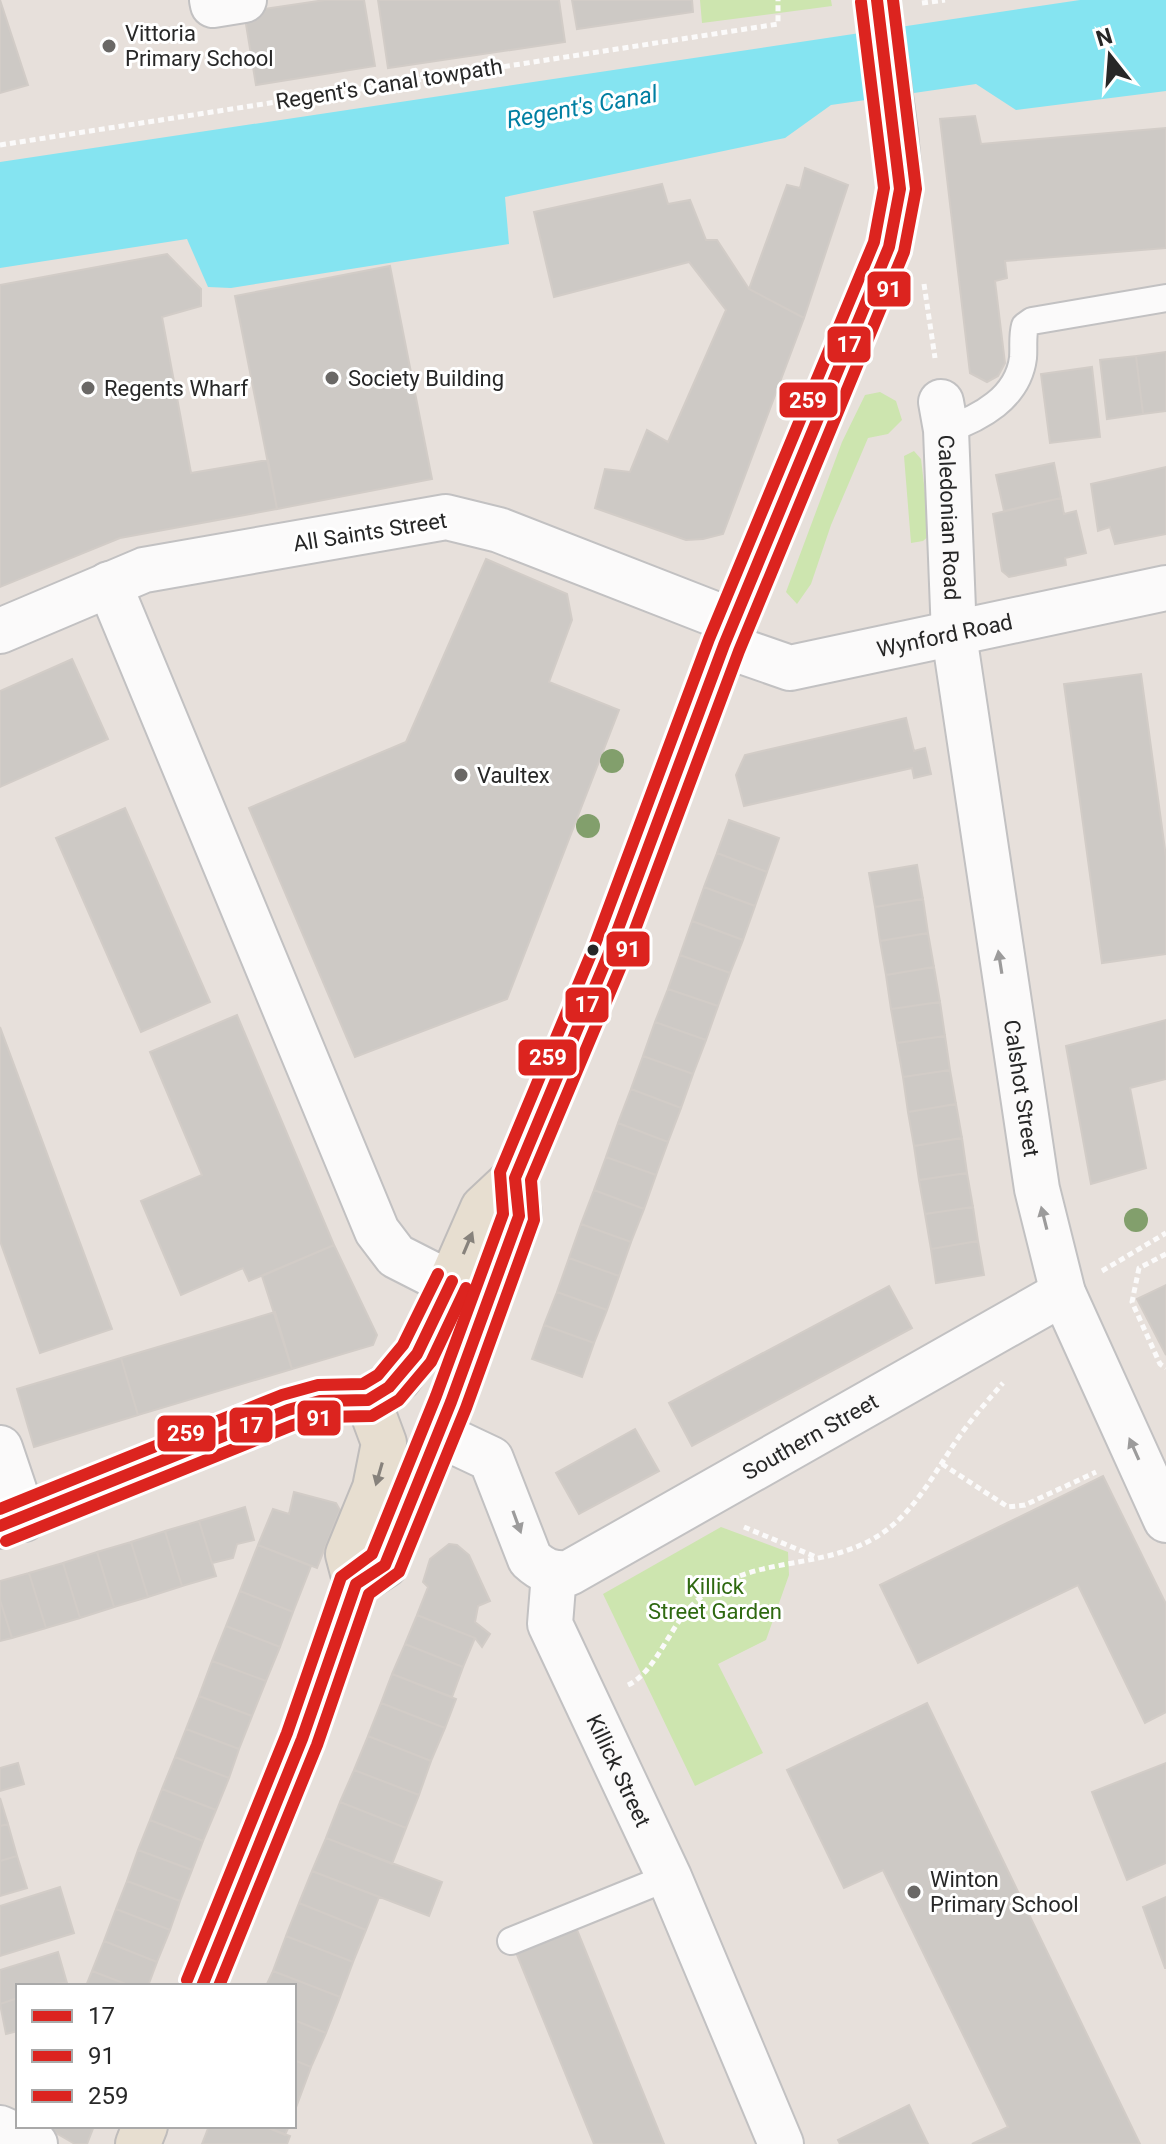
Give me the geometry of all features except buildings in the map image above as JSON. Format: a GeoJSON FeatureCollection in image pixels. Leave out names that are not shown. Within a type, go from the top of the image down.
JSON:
{"type":"FeatureCollection","features":[{"type":"Feature","properties":{"kind":"main road"},"geometry":{"type":"LineString","coordinates":[[12,1523],[276,1414],[320,1401],[368,1400],[389,1387],[417,1354],[483,1208],[515,1178],[609,953],[730,634],[889,247],[900,189],[877,0]]}},
{"type":"Feature","properties":{"kind":"main road"},"geometry":{"type":"LineString","coordinates":[[356,1584],[385,1565],[438,1434],[519,1216],[515,1178]]}},
{"type":"Feature","properties":{"kind":"main road"},"geometry":{"type":"LineString","coordinates":[[203,1984],[302,1739],[356,1584],[348,1554],[375,1488],[384,1443],[368,1400]]}},
{"type":"Feature","properties":{"kind":"street"},"geometry":{"type":"LineString","coordinates":[[212,0],[213,5],[244,0]]}},
{"type":"Feature","properties":{"kind":"street","name":"Caledonian Road"},"geometry":{"type":"LineString","coordinates":[[944,416],[954,635]]}},
{"type":"Feature","properties":{"kind":"street","name":"All Saints Street"},"geometry":{"type":"LineString","coordinates":[[0,631],[144,570],[446,517],[499,530],[730,634]]}},
{"type":"Feature","properties":{"kind":"street"},"geometry":{"type":"LineString","coordinates":[[109,584],[377,1231],[396,1256],[451,1284]]}},
{"type":"Feature","properties":{"kind":"street","name":"Wynford Road"},"geometry":{"type":"LineString","coordinates":[[730,634],[790,668],[1166,588]]}},
{"type":"Feature","properties":{"kind":"street","name":"Calshot Street"},"geometry":{"type":"LineString","coordinates":[[954,635],[1037,1189],[1063,1293],[1166,1520]]}},
{"type":"Feature","properties":{"kind":"street","name":"Southern Street"},"geometry":{"type":"LineString","coordinates":[[554,1574],[579,1570],[1063,1293]]}},
{"type":"Feature","properties":{"kind":"street"},"geometry":{"type":"LineString","coordinates":[[438,1434],[474,1448],[491,1459],[530,1559],[541,1569],[554,1574]]}},
{"type":"Feature","properties":{"kind":"street"},"geometry":{"type":"LineString","coordinates":[[0,1448],[12,1523]]}},
{"type":"Feature","properties":{"kind":"street","name":"Killick Street"},"geometry":{"type":"LineString","coordinates":[[554,1574],[550,1624],[669,1877],[781,2144]]}},
{"type":"Feature","properties":{"kind":"street"},"geometry":{"type":"LineString","coordinates":[[0,2128],[35,2144]]}},
{"type":"Feature","properties":{"kind":"lane"},"geometry":{"type":"LineString","coordinates":[[944,416],[973,421],[1009,392],[1023,358],[1025,326],[1032,321],[1166,298]]}},
{"type":"Feature","properties":{"kind":"lane"},"geometry":{"type":"LineString","coordinates":[[511,1941],[669,1877]]}},
{"type":"Feature","properties":{"kind":"path","name":"Regent's Canal towpath"},"geometry":{"type":"LineString","coordinates":[[0,145],[778,24],[778,0]]}},
{"type":"Feature","properties":{"kind":"path"},"geometry":{"type":"LineString","coordinates":[[921,4],[945,0]]}},
{"type":"Feature","properties":{"kind":"path"},"geometry":{"type":"LineString","coordinates":[[889,247],[923,275],[944,416]]}},
{"type":"Feature","properties":{"kind":"path"},"geometry":{"type":"LineString","coordinates":[[1063,1293],[1166,1233]]}},
{"type":"Feature","properties":{"kind":"path"},"geometry":{"type":"LineString","coordinates":[[1166,1254],[1139,1268],[1132,1302],[1160,1364],[1166,1368]]}},
{"type":"Feature","properties":{"kind":"path"},"geometry":{"type":"LineString","coordinates":[[587,1704],[643,1678],[672,1629],[698,1599],[727,1579],[759,1567],[843,1552],[873,1540],[919,1499],[960,1435],[1009,1377]]}},
{"type":"Feature","properties":{"kind":"path"},"geometry":{"type":"LineString","coordinates":[[942,1464],[1008,1507],[1025,1505],[1136,1454]]}},
{"type":"Feature","properties":{"kind":"path"},"geometry":{"type":"LineString","coordinates":[[709,1496],[723,1518],[816,1557]]}},
{"type":"Feature","properties":{"kind":"green space"},"geometry":{"type":"Polygon","coordinates":[[[700,0],[831,0],[832,6],[702,23],[700,0]]]}},
{"type":"Feature","properties":{"kind":"green space"},"geometry":{"type":"Polygon","coordinates":[[[880,392],[896,401],[902,420],[888,434],[868,438],[831,525],[811,584],[797,604],[786,592],[842,442],[865,395],[880,392]]]}},
{"type":"Feature","properties":{"kind":"green space"},"geometry":{"type":"Polygon","coordinates":[[[914,451],[921,459],[930,535],[923,541],[911,543],[904,456],[914,451]]]}},
{"type":"Feature","properties":{"kind":"green space","name":"Killick Street Garden"},"geometry":{"type":"Polygon","coordinates":[[[721,1527],[788,1552],[789,1575],[766,1640],[718,1664],[763,1753],[695,1786],[603,1594],[721,1527]]]}},
{"type":"Feature","properties":{"kind":"water","name":"Regent's Canal"},"geometry":{"type":"Polygon","coordinates":[[[1080,0],[1166,0],[1166,91],[1016,110],[976,84],[831,105],[785,138],[505,197],[509,244],[231,288],[208,287],[187,239],[0,268],[0,162],[1080,0]]]}},
{"type":"Feature","properties":{"kind":"transit line","name":"17"},"geometry":{"type":"LineString","coordinates":[[203,1984],[302,1739],[356,1584],[385,1565],[451,1402],[519,1216],[515,1178],[609,953],[724,645],[889,247],[900,189],[877,0]]}},
{"type":"Feature","properties":{"kind":"transit line","name":"91"},"geometry":{"type":"LineString","coordinates":[[220,1984],[317,1745],[369,1594],[399,1572],[466,1408],[534,1220],[531,1180],[624,959],[739,651],[904,252],[916,189],[893,0]]}},
{"type":"Feature","properties":{"kind":"transit line","name":"259"},"geometry":{"type":"LineString","coordinates":[[187,1980],[287,1733],[341,1577],[372,1554],[436,1396],[503,1214],[500,1172],[594,947],[709,639],[874,242],[884,188],[861,2]]}},
{"type":"Feature","properties":{"kind":"transit line","name":"259"},"geometry":{"type":"LineString","coordinates":[[0,1509],[282,1395],[318,1385],[363,1384],[378,1375],[403,1345],[438,1274]]}},
{"type":"Feature","properties":{"kind":"transit line","name":"17"},"geometry":{"type":"LineString","coordinates":[[0,1526],[288,1410],[320,1401],[368,1400],[389,1387],[417,1354],[452,1281]]}},
{"type":"Feature","properties":{"kind":"transit line","name":"91"},"geometry":{"type":"LineString","coordinates":[[6,1541],[293,1425],[322,1417],[372,1416],[399,1400],[431,1362],[466,1288]]}},
{"type":"Feature","properties":{"kind":"place","name":"Vittoria Primary School"},"geometry":{"type":"Point","coordinates":[109,46]}},
{"type":"Feature","properties":{"kind":"place","name":"Society Building"},"geometry":{"type":"Point","coordinates":[332,378]}},
{"type":"Feature","properties":{"kind":"place","name":"Regents Wharf"},"geometry":{"type":"Point","coordinates":[88,388]}},
{"type":"Feature","properties":{"kind":"place","name":"Vaultex"},"geometry":{"type":"Point","coordinates":[461,775]}},
{"type":"Feature","properties":{"kind":"place","name":"Winton Primary School"},"geometry":{"type":"Point","coordinates":[914,1892]}}]}
